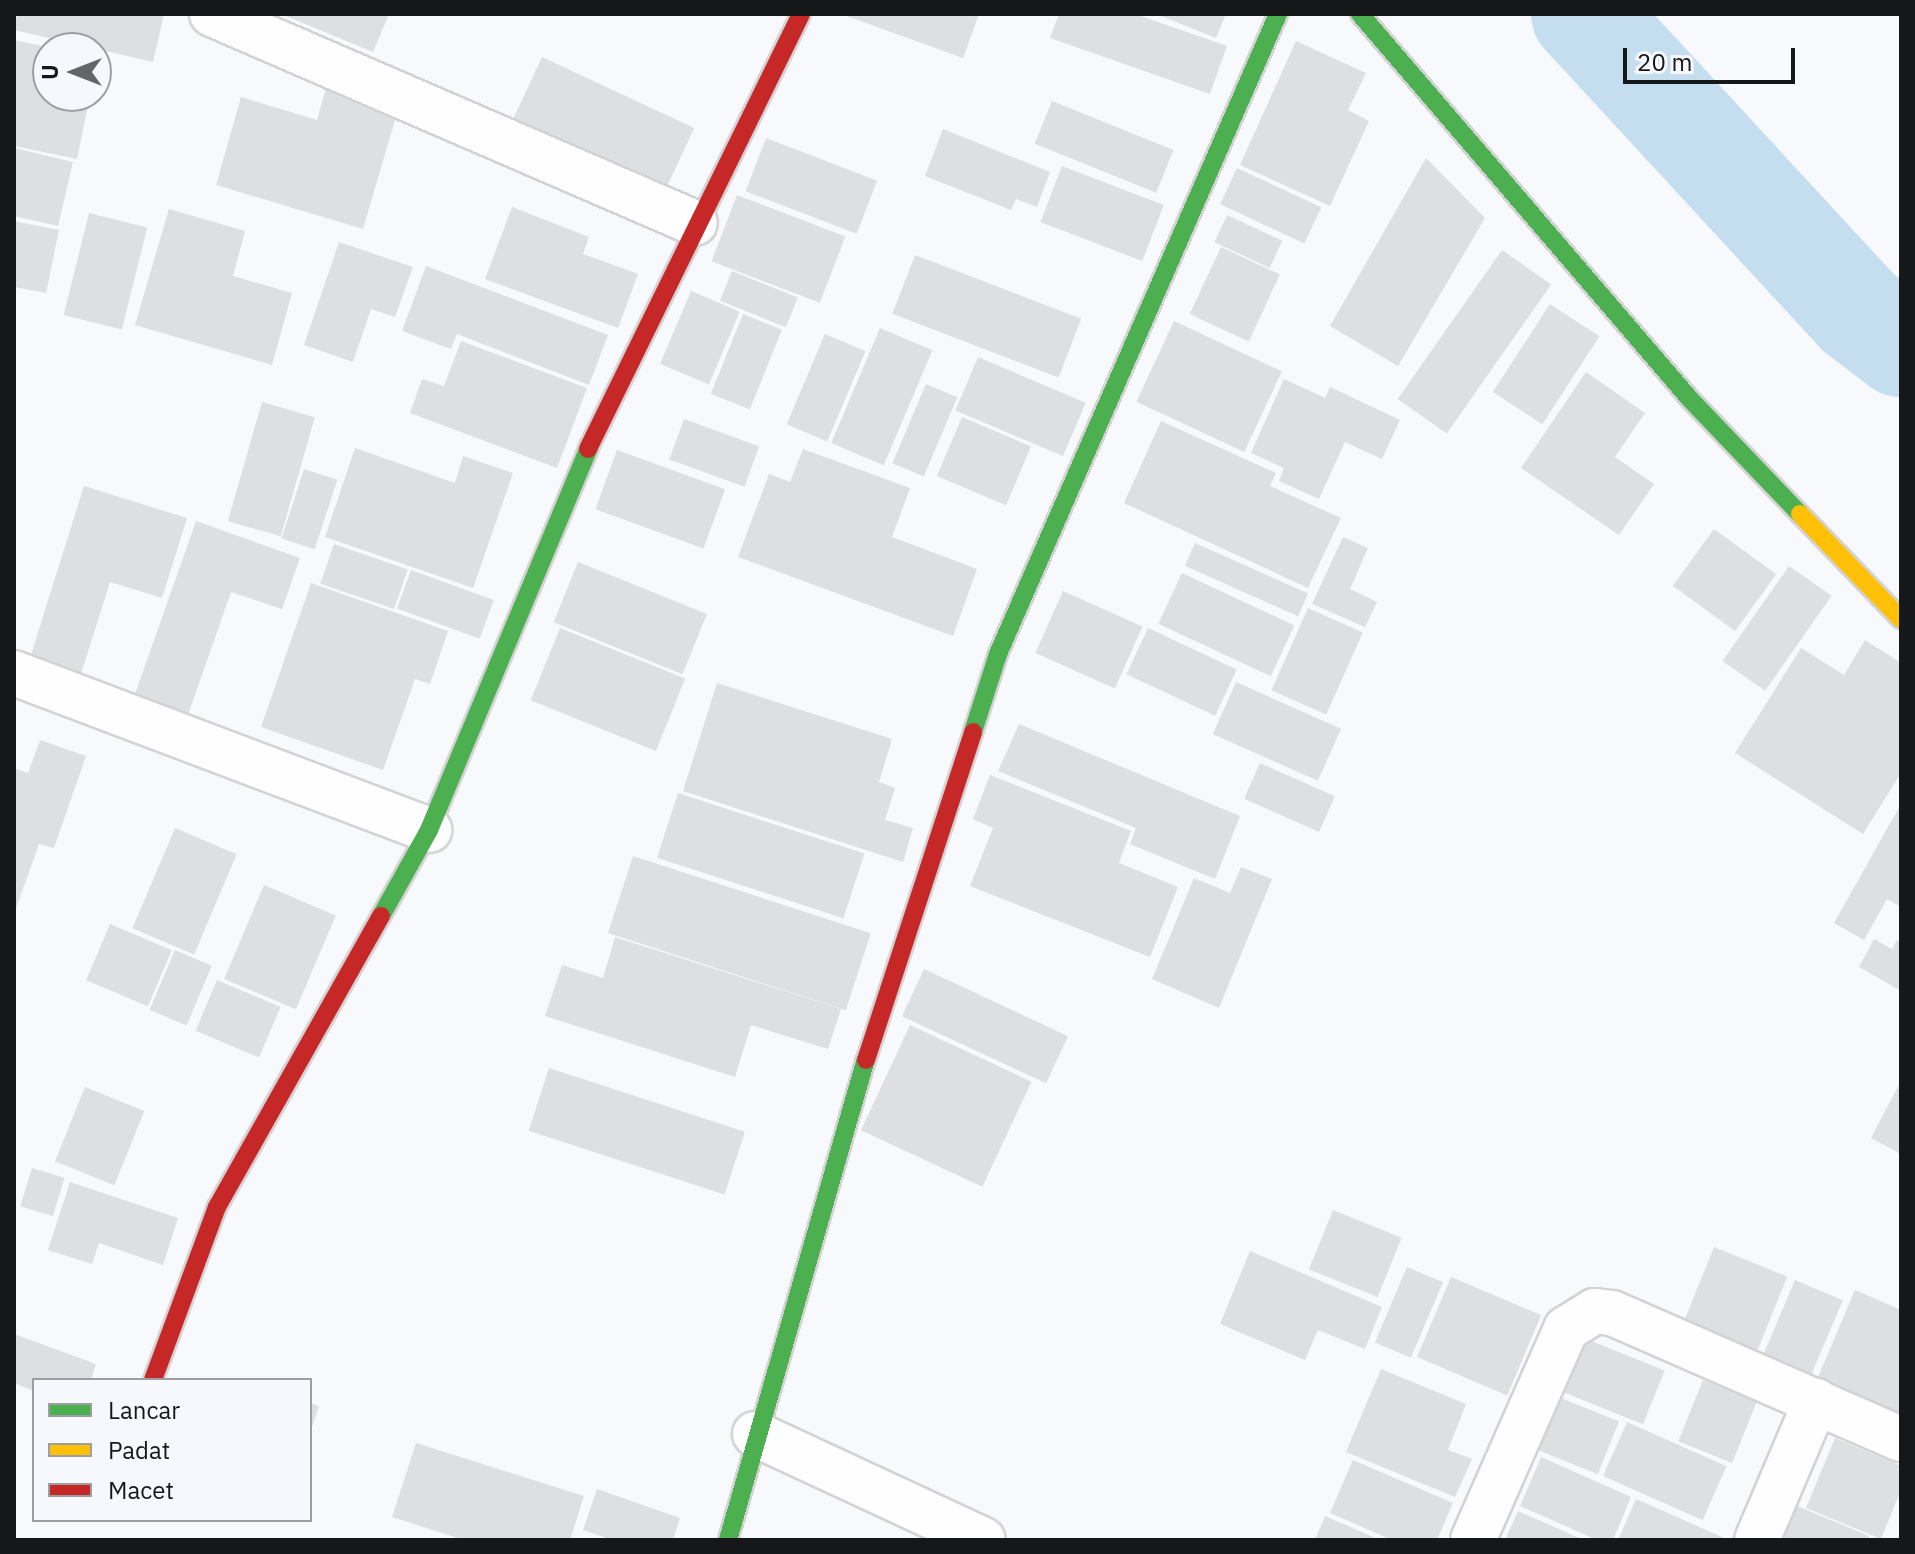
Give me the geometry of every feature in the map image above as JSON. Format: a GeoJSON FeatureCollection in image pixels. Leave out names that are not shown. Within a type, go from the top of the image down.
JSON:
{"type":"FeatureCollection","features":[{"type":"Feature","properties":{"kind":"street"},"geometry":{"type":"LineString","coordinates":[[212,14],[695,223]]}},
{"type":"Feature","properties":{"kind":"street"},"geometry":{"type":"LineString","coordinates":[[154,1378],[217,1207],[429,830],[549,537],[695,223],[801,14]]}},
{"type":"Feature","properties":{"kind":"street"},"geometry":{"type":"LineString","coordinates":[[728,1540],[837,1148],[998,654],[1278,14]]}},
{"type":"Feature","properties":{"kind":"street"},"geometry":{"type":"LineString","coordinates":[[1360,14],[1689,398],[1901,619]]}},
{"type":"Feature","properties":{"kind":"street"},"geometry":{"type":"LineString","coordinates":[[14,673],[429,830]]}},
{"type":"Feature","properties":{"kind":"street"},"geometry":{"type":"LineString","coordinates":[[1473,1540],[1566,1329],[1580,1316],[1612,1313],[1901,1439]]}},
{"type":"Feature","properties":{"kind":"street"},"geometry":{"type":"LineString","coordinates":[[1757,1540],[1816,1401]]}},
{"type":"Feature","properties":{"kind":"street"},"geometry":{"type":"LineString","coordinates":[[755,1434],[983,1540]]}},
{"type":"Feature","properties":{"kind":"building"},"geometry":{"type":"Polygon","coordinates":[[[17,14],[164,14],[153,62],[112,53],[112,32],[32,34],[14,30],[17,14]]]}},
{"type":"Feature","properties":{"kind":"building"},"geometry":{"type":"Polygon","coordinates":[[[281,14],[389,14],[373,52],[281,14]]]}},
{"type":"Feature","properties":{"kind":"building"},"geometry":{"type":"Polygon","coordinates":[[[841,14],[979,14],[963,58],[841,14]]]}},
{"type":"Feature","properties":{"kind":"building"},"geometry":{"type":"Polygon","coordinates":[[[1059,14],[1135,14],[1227,46],[1210,94],[1050,38],[1059,14]]]}},
{"type":"Feature","properties":{"kind":"building"},"geometry":{"type":"Polygon","coordinates":[[[1156,14],[1226,14],[1216,38],[1156,14]]]}},
{"type":"Feature","properties":{"kind":"building"},"geometry":{"type":"Polygon","coordinates":[[[14,40],[32,44],[32,112],[87,112],[77,159],[14,146],[14,40]]]}},
{"type":"Feature","properties":{"kind":"building"},"geometry":{"type":"Polygon","coordinates":[[[1296,41],[1366,73],[1348,110],[1369,121],[1330,206],[1240,165],[1296,41]]]}},
{"type":"Feature","properties":{"kind":"building"},"geometry":{"type":"Polygon","coordinates":[[[542,57],[694,128],[665,191],[513,120],[542,57]]]}},
{"type":"Feature","properties":{"kind":"building"},"geometry":{"type":"Polygon","coordinates":[[[328,81],[400,103],[363,229],[216,185],[241,97],[317,120],[328,81]]]}},
{"type":"Feature","properties":{"kind":"building"},"geometry":{"type":"Polygon","coordinates":[[[1052,101],[1173,150],[1156,193],[1035,144],[1052,101]]]}},
{"type":"Feature","properties":{"kind":"building"},"geometry":{"type":"Polygon","coordinates":[[[943,129],[1050,172],[1037,207],[1016,199],[1011,210],[925,176],[943,129]]]}},
{"type":"Feature","properties":{"kind":"building"},"geometry":{"type":"Polygon","coordinates":[[[766,138],[877,181],[857,234],[746,191],[766,138]]]}},
{"type":"Feature","properties":{"kind":"building"},"geometry":{"type":"Polygon","coordinates":[[[14,148],[73,162],[58,226],[14,216],[14,148]]]}},
{"type":"Feature","properties":{"kind":"building"},"geometry":{"type":"Polygon","coordinates":[[[1426,158],[1485,218],[1398,366],[1330,326],[1426,158]]]}},
{"type":"Feature","properties":{"kind":"building"},"geometry":{"type":"Polygon","coordinates":[[[1062,166],[1164,205],[1142,261],[1040,222],[1062,166]]]}},
{"type":"Feature","properties":{"kind":"building"},"geometry":{"type":"Polygon","coordinates":[[[1237,168],[1321,207],[1304,244],[1220,204],[1237,168]]]}},
{"type":"Feature","properties":{"kind":"building"},"geometry":{"type":"Polygon","coordinates":[[[737,195],[845,237],[820,303],[712,261],[737,195]]]}},
{"type":"Feature","properties":{"kind":"building"},"geometry":{"type":"Polygon","coordinates":[[[512,207],[589,237],[583,254],[638,274],[618,328],[485,279],[512,207]]]}},
{"type":"Feature","properties":{"kind":"building"},"geometry":{"type":"Polygon","coordinates":[[[169,209],[245,231],[233,276],[292,293],[272,365],[135,325],[169,209]]]}},
{"type":"Feature","properties":{"kind":"building"},"geometry":{"type":"Polygon","coordinates":[[[89,213],[147,228],[122,329],[64,315],[89,213]]]}},
{"type":"Feature","properties":{"kind":"building"},"geometry":{"type":"Polygon","coordinates":[[[1227,215],[1282,241],[1270,268],[1214,242],[1227,215]]]}},
{"type":"Feature","properties":{"kind":"building"},"geometry":{"type":"Polygon","coordinates":[[[14,221],[59,230],[46,293],[14,287],[14,221]]]}},
{"type":"Feature","properties":{"kind":"building"},"geometry":{"type":"Polygon","coordinates":[[[339,242],[413,267],[395,317],[371,309],[353,362],[304,345],[339,242]]]}},
{"type":"Feature","properties":{"kind":"building"},"geometry":{"type":"Polygon","coordinates":[[[1221,247],[1280,274],[1249,342],[1190,314],[1221,247]]]}},
{"type":"Feature","properties":{"kind":"building"},"geometry":{"type":"Polygon","coordinates":[[[1502,250],[1551,284],[1447,434],[1398,399],[1502,250]]]}},
{"type":"Feature","properties":{"kind":"building"},"geometry":{"type":"Polygon","coordinates":[[[915,255],[1081,319],[1059,378],[892,314],[915,255]]]}},
{"type":"Feature","properties":{"kind":"building"},"geometry":{"type":"Polygon","coordinates":[[[426,266],[608,335],[589,385],[457,334],[451,349],[402,331],[426,266]]]}},
{"type":"Feature","properties":{"kind":"building"},"geometry":{"type":"Polygon","coordinates":[[[732,271],[798,298],[786,327],[720,301],[732,271]]]}},
{"type":"Feature","properties":{"kind":"building"},"geometry":{"type":"Polygon","coordinates":[[[691,291],[740,312],[709,384],[660,364],[691,291]]]}},
{"type":"Feature","properties":{"kind":"building"},"geometry":{"type":"Polygon","coordinates":[[[1550,304],[1599,336],[1542,424],[1493,392],[1550,304]]]}},
{"type":"Feature","properties":{"kind":"building"},"geometry":{"type":"Polygon","coordinates":[[[743,314],[782,330],[750,409],[711,394],[743,314]]]}},
{"type":"Feature","properties":{"kind":"building"},"geometry":{"type":"Polygon","coordinates":[[[1174,321],[1282,371],[1244,452],[1136,402],[1174,321]]]}},
{"type":"Feature","properties":{"kind":"building"},"geometry":{"type":"Polygon","coordinates":[[[880,328],[932,350],[884,465],[831,443],[880,328]]]}},
{"type":"Feature","properties":{"kind":"building"},"geometry":{"type":"Polygon","coordinates":[[[825,334],[866,351],[827,441],[787,424],[825,334]]]}},
{"type":"Feature","properties":{"kind":"building"},"geometry":{"type":"Polygon","coordinates":[[[461,341],[587,388],[557,468],[410,413],[422,379],[444,386],[461,341]]]}},
{"type":"Feature","properties":{"kind":"building"},"geometry":{"type":"Polygon","coordinates":[[[978,357],[1086,403],[1063,456],[955,410],[978,357]]]}},
{"type":"Feature","properties":{"kind":"building"},"geometry":{"type":"Polygon","coordinates":[[[1586,372],[1645,413],[1615,457],[1654,484],[1619,535],[1521,468],[1586,372]]]}},
{"type":"Feature","properties":{"kind":"building"},"geometry":{"type":"Polygon","coordinates":[[[1284,379],[1325,398],[1330,387],[1400,420],[1382,459],[1345,442],[1319,499],[1279,481],[1284,468],[1251,453],[1284,379]]]}},
{"type":"Feature","properties":{"kind":"building"},"geometry":{"type":"Polygon","coordinates":[[[926,384],[957,397],[924,476],[892,463],[926,384]]]}},
{"type":"Feature","properties":{"kind":"building"},"geometry":{"type":"Polygon","coordinates":[[[262,402],[315,417],[281,536],[228,521],[262,402]]]}},
{"type":"Feature","properties":{"kind":"building"},"geometry":{"type":"Polygon","coordinates":[[[962,417],[1031,446],[1006,505],[937,476],[962,417]]]}},
{"type":"Feature","properties":{"kind":"building"},"geometry":{"type":"Polygon","coordinates":[[[684,419],[759,446],[744,487],[669,459],[684,419]]]}},
{"type":"Feature","properties":{"kind":"building"},"geometry":{"type":"Polygon","coordinates":[[[1161,421],[1276,473],[1270,486],[1341,518],[1308,588],[1124,503],[1161,421]]]}},
{"type":"Feature","properties":{"kind":"building"},"geometry":{"type":"Polygon","coordinates":[[[355,448],[455,483],[463,456],[513,473],[473,588],[325,537],[355,448]]]}},
{"type":"Feature","properties":{"kind":"building"},"geometry":{"type":"Polygon","coordinates":[[[803,449],[910,488],[892,537],[977,569],[953,636],[738,557],[769,474],[790,482],[803,449]]]}},
{"type":"Feature","properties":{"kind":"building"},"geometry":{"type":"Polygon","coordinates":[[[617,450],[725,489],[704,549],[595,509],[617,450]]]}},
{"type":"Feature","properties":{"kind":"building"},"geometry":{"type":"Polygon","coordinates":[[[304,469],[337,480],[315,549],[281,538],[304,469]]]}},
{"type":"Feature","properties":{"kind":"building"},"geometry":{"type":"Polygon","coordinates":[[[84,486],[187,518],[162,598],[110,582],[80,677],[29,661],[84,486]]]}},
{"type":"Feature","properties":{"kind":"building"},"geometry":{"type":"Polygon","coordinates":[[[196,521],[300,558],[282,609],[231,592],[188,715],[134,697],[196,521]]]}},
{"type":"Feature","properties":{"kind":"building"},"geometry":{"type":"Polygon","coordinates":[[[1714,529],[1776,574],[1735,631],[1673,586],[1714,529]]]}},
{"type":"Feature","properties":{"kind":"building"},"geometry":{"type":"Polygon","coordinates":[[[1343,537],[1368,548],[1350,589],[1377,602],[1365,627],[1312,604],[1343,537]]]}},
{"type":"Feature","properties":{"kind":"building"},"geometry":{"type":"Polygon","coordinates":[[[1195,543],[1308,593],[1298,616],[1185,566],[1195,543]]]}},
{"type":"Feature","properties":{"kind":"building"},"geometry":{"type":"Polygon","coordinates":[[[334,544],[408,569],[394,609],[320,584],[334,544]]]}},
{"type":"Feature","properties":{"kind":"building"},"geometry":{"type":"Polygon","coordinates":[[[578,562],[707,614],[683,674],[554,622],[578,562]]]}},
{"type":"Feature","properties":{"kind":"building"},"geometry":{"type":"Polygon","coordinates":[[[1789,566],[1832,596],[1765,691],[1722,661],[1789,566]]]}},
{"type":"Feature","properties":{"kind":"building"},"geometry":{"type":"Polygon","coordinates":[[[411,570],[494,600],[480,639],[397,609],[411,570]]]}},
{"type":"Feature","properties":{"kind":"building"},"geometry":{"type":"Polygon","coordinates":[[[1182,573],[1294,625],[1271,676],[1158,624],[1182,573]]]}},
{"type":"Feature","properties":{"kind":"building"},"geometry":{"type":"Polygon","coordinates":[[[311,583],[448,631],[430,684],[415,679],[383,770],[261,727],[311,583]]]}},
{"type":"Feature","properties":{"kind":"building"},"geometry":{"type":"Polygon","coordinates":[[[1063,591],[1142,626],[1115,689],[1035,653],[1063,591]]]}},
{"type":"Feature","properties":{"kind":"building"},"geometry":{"type":"Polygon","coordinates":[[[1308,608],[1363,632],[1326,715],[1271,690],[1308,608]]]}},
{"type":"Feature","properties":{"kind":"building"},"geometry":{"type":"Polygon","coordinates":[[[560,628],[685,679],[656,751],[531,700],[560,628]]]}},
{"type":"Feature","properties":{"kind":"building"},"geometry":{"type":"Polygon","coordinates":[[[1148,628],[1237,669],[1215,716],[1126,674],[1148,628]]]}},
{"type":"Feature","properties":{"kind":"building"},"geometry":{"type":"Polygon","coordinates":[[[1865,640],[1901,663],[1901,773],[1863,834],[1735,753],[1801,648],[1844,675],[1865,640]]]}},
{"type":"Feature","properties":{"kind":"building"},"geometry":{"type":"Polygon","coordinates":[[[1236,682],[1341,729],[1318,781],[1213,734],[1236,682]]]}},
{"type":"Feature","properties":{"kind":"building"},"geometry":{"type":"Polygon","coordinates":[[[717,683],[892,739],[879,782],[895,788],[885,820],[913,828],[903,862],[683,791],[717,683]]]}},
{"type":"Feature","properties":{"kind":"building"},"geometry":{"type":"Polygon","coordinates":[[[1019,724],[1240,816],[1215,879],[1130,844],[1136,828],[998,771],[1019,724]]]}},
{"type":"Feature","properties":{"kind":"building"},"geometry":{"type":"Polygon","coordinates":[[[40,740],[86,756],[54,848],[39,844],[14,914],[14,768],[28,773],[40,740]]]}},
{"type":"Feature","properties":{"kind":"building"},"geometry":{"type":"Polygon","coordinates":[[[1260,763],[1335,796],[1319,832],[1244,799],[1260,763]]]}},
{"type":"Feature","properties":{"kind":"building"},"geometry":{"type":"Polygon","coordinates":[[[990,775],[1131,831],[1119,863],[1178,887],[1150,957],[970,886],[993,828],[973,819],[990,775]]]}},
{"type":"Feature","properties":{"kind":"building"},"geometry":{"type":"Polygon","coordinates":[[[678,793],[864,854],[843,918],[657,858],[678,793]]]}},
{"type":"Feature","properties":{"kind":"building"},"geometry":{"type":"Polygon","coordinates":[[[1901,804],[1901,907],[1887,899],[1864,940],[1834,923],[1901,804]]]}},
{"type":"Feature","properties":{"kind":"building"},"geometry":{"type":"Polygon","coordinates":[[[175,828],[237,854],[194,955],[132,928],[175,828]]]}},
{"type":"Feature","properties":{"kind":"building"},"geometry":{"type":"Polygon","coordinates":[[[633,856],[871,933],[846,1010],[608,933],[633,856]]]}},
{"type":"Feature","properties":{"kind":"building"},"geometry":{"type":"Polygon","coordinates":[[[1241,867],[1272,879],[1219,1008],[1152,979],[1194,878],[1230,893],[1241,867]]]}},
{"type":"Feature","properties":{"kind":"building"},"geometry":{"type":"Polygon","coordinates":[[[264,885],[336,915],[296,1009],[224,979],[264,885]]]}},
{"type":"Feature","properties":{"kind":"building"},"geometry":{"type":"Polygon","coordinates":[[[110,924],[172,950],[148,1006],[86,980],[110,924]]]}},
{"type":"Feature","properties":{"kind":"building"},"geometry":{"type":"Polygon","coordinates":[[[615,937],[841,1009],[828,1049],[751,1025],[735,1077],[545,1016],[562,965],[603,978],[615,937]]]}},
{"type":"Feature","properties":{"kind":"building"},"geometry":{"type":"Polygon","coordinates":[[[1874,939],[1892,949],[1897,940],[1901,942],[1901,991],[1859,967],[1874,939]]]}},
{"type":"Feature","properties":{"kind":"building"},"geometry":{"type":"Polygon","coordinates":[[[175,950],[212,966],[186,1025],[150,1010],[175,950]]]}},
{"type":"Feature","properties":{"kind":"building"},"geometry":{"type":"Polygon","coordinates":[[[924,969],[1068,1036],[1046,1083],[902,1016],[924,969]]]}},
{"type":"Feature","properties":{"kind":"building"},"geometry":{"type":"Polygon","coordinates":[[[217,980],[281,1007],[259,1058],[196,1031],[217,980]]]}},
{"type":"Feature","properties":{"kind":"building"},"geometry":{"type":"Polygon","coordinates":[[[910,1025],[1031,1082],[982,1187],[861,1130],[910,1025]]]}},
{"type":"Feature","properties":{"kind":"building"},"geometry":{"type":"Polygon","coordinates":[[[549,1068],[745,1132],[725,1194],[529,1131],[549,1068]]]}},
{"type":"Feature","properties":{"kind":"building"},"geometry":{"type":"Polygon","coordinates":[[[1901,1081],[1901,1154],[1871,1138],[1901,1081]]]}},
{"type":"Feature","properties":{"kind":"building"},"geometry":{"type":"Polygon","coordinates":[[[85,1087],[144,1111],[114,1185],[55,1161],[85,1087]]]}},
{"type":"Feature","properties":{"kind":"building"},"geometry":{"type":"Polygon","coordinates":[[[32,1168],[65,1178],[53,1216],[20,1206],[32,1168]]]}},
{"type":"Feature","properties":{"kind":"building"},"geometry":{"type":"Polygon","coordinates":[[[70,1182],[178,1218],[163,1265],[99,1243],[92,1264],[48,1250],[70,1182]]]}},
{"type":"Feature","properties":{"kind":"building"},"geometry":{"type":"Polygon","coordinates":[[[1333,1210],[1402,1238],[1378,1297],[1309,1269],[1333,1210]]]}},
{"type":"Feature","properties":{"kind":"building"},"geometry":{"type":"Polygon","coordinates":[[[1714,1247],[1787,1277],[1751,1367],[1678,1337],[1714,1247]]]}},
{"type":"Feature","properties":{"kind":"building"},"geometry":{"type":"Polygon","coordinates":[[[1250,1251],[1382,1307],[1365,1349],[1318,1330],[1305,1360],[1220,1324],[1250,1251]]]}},
{"type":"Feature","properties":{"kind":"building"},"geometry":{"type":"Polygon","coordinates":[[[1407,1267],[1443,1282],[1411,1358],[1375,1342],[1407,1267]]]}},
{"type":"Feature","properties":{"kind":"building"},"geometry":{"type":"Polygon","coordinates":[[[1451,1277],[1541,1315],[1507,1395],[1417,1357],[1451,1277]]]}},
{"type":"Feature","properties":{"kind":"building"},"geometry":{"type":"Polygon","coordinates":[[[1795,1280],[1843,1300],[1810,1379],[1762,1358],[1795,1280]]]}},
{"type":"Feature","properties":{"kind":"building"},"geometry":{"type":"Polygon","coordinates":[[[1855,1290],[1901,1310],[1899,1413],[1818,1377],[1855,1290]]]}},
{"type":"Feature","properties":{"kind":"building"},"geometry":{"type":"Polygon","coordinates":[[[14,1334],[96,1364],[92,1378],[32,1378],[32,1390],[14,1383],[14,1334]]]}},
{"type":"Feature","properties":{"kind":"building"},"geometry":{"type":"Polygon","coordinates":[[[1584,1338],[1665,1371],[1643,1424],[1562,1392],[1584,1338]]]}},
{"type":"Feature","properties":{"kind":"building"},"geometry":{"type":"Polygon","coordinates":[[[1381,1369],[1466,1404],[1448,1450],[1472,1459],[1455,1497],[1346,1452],[1381,1369]]]}},
{"type":"Feature","properties":{"kind":"building"},"geometry":{"type":"Polygon","coordinates":[[[1703,1380],[1757,1402],[1732,1463],[1678,1441],[1703,1380]]]}},
{"type":"Feature","properties":{"kind":"building"},"geometry":{"type":"Polygon","coordinates":[[[1556,1396],[1619,1421],[1598,1474],[1535,1449],[1556,1396]]]}},
{"type":"Feature","properties":{"kind":"building"},"geometry":{"type":"Polygon","coordinates":[[[312,1404],[319,1406],[312,1427],[312,1404]]]}},
{"type":"Feature","properties":{"kind":"building"},"geometry":{"type":"Polygon","coordinates":[[[1627,1422],[1727,1466],[1703,1520],[1603,1476],[1627,1422]]]}},
{"type":"Feature","properties":{"kind":"building"},"geometry":{"type":"Polygon","coordinates":[[[1835,1438],[1901,1466],[1901,1490],[1881,1539],[1806,1508],[1835,1438]]]}},
{"type":"Feature","properties":{"kind":"building"},"geometry":{"type":"Polygon","coordinates":[[[416,1443],[584,1496],[570,1540],[464,1540],[392,1517],[416,1443]]]}},
{"type":"Feature","properties":{"kind":"building"},"geometry":{"type":"Polygon","coordinates":[[[1541,1457],[1631,1497],[1613,1540],[1597,1540],[1520,1506],[1541,1457]]]}},
{"type":"Feature","properties":{"kind":"building"},"geometry":{"type":"Polygon","coordinates":[[[1353,1460],[1453,1503],[1437,1540],[1392,1540],[1330,1513],[1353,1460]]]}},
{"type":"Feature","properties":{"kind":"building"},"geometry":{"type":"Polygon","coordinates":[[[597,1489],[680,1518],[673,1540],[612,1540],[583,1530],[597,1489]]]}},
{"type":"Feature","properties":{"kind":"building"},"geometry":{"type":"Polygon","coordinates":[[[1636,1499],[1729,1540],[1618,1540],[1636,1499]]]}},
{"type":"Feature","properties":{"kind":"building"},"geometry":{"type":"Polygon","coordinates":[[[1788,1502],[1869,1536],[1868,1540],[1791,1540],[1776,1533],[1788,1502]]]}},
{"type":"Feature","properties":{"kind":"building"},"geometry":{"type":"Polygon","coordinates":[[[1518,1511],[1584,1540],[1505,1540],[1518,1511]]]}},
{"type":"Feature","properties":{"kind":"building"},"geometry":{"type":"Polygon","coordinates":[[[1325,1516],[1380,1540],[1315,1540],[1325,1516]]]}},
{"type":"Feature","properties":{"kind":"waterway"},"geometry":{"type":"LineString","coordinates":[[1583,14],[1859,313],[1901,345]]}},
{"type":"Feature","properties":{"kind":"traffic: fast"},"geometry":{"type":"LineString","coordinates":[[973,732],[998,654],[1278,14]]}},
{"type":"Feature","properties":{"kind":"traffic: fast"},"geometry":{"type":"LineString","coordinates":[[1360,14],[1689,398],[1800,514]]}},
{"type":"Feature","properties":{"kind":"traffic: fast"},"geometry":{"type":"LineString","coordinates":[[381,916],[429,830],[588,449]]}},
{"type":"Feature","properties":{"kind":"traffic: fast"},"geometry":{"type":"LineString","coordinates":[[728,1540],[866,1060]]}},
{"type":"Feature","properties":{"kind":"traffic: slow"},"geometry":{"type":"LineString","coordinates":[[1800,514],[1901,619]]}},
{"type":"Feature","properties":{"kind":"traffic: jam"},"geometry":{"type":"LineString","coordinates":[[588,449],[801,14]]}},
{"type":"Feature","properties":{"kind":"traffic: jam"},"geometry":{"type":"LineString","coordinates":[[866,1060],[973,732]]}},
{"type":"Feature","properties":{"kind":"traffic: jam"},"geometry":{"type":"LineString","coordinates":[[154,1378],[217,1207],[381,916]]}}]}
